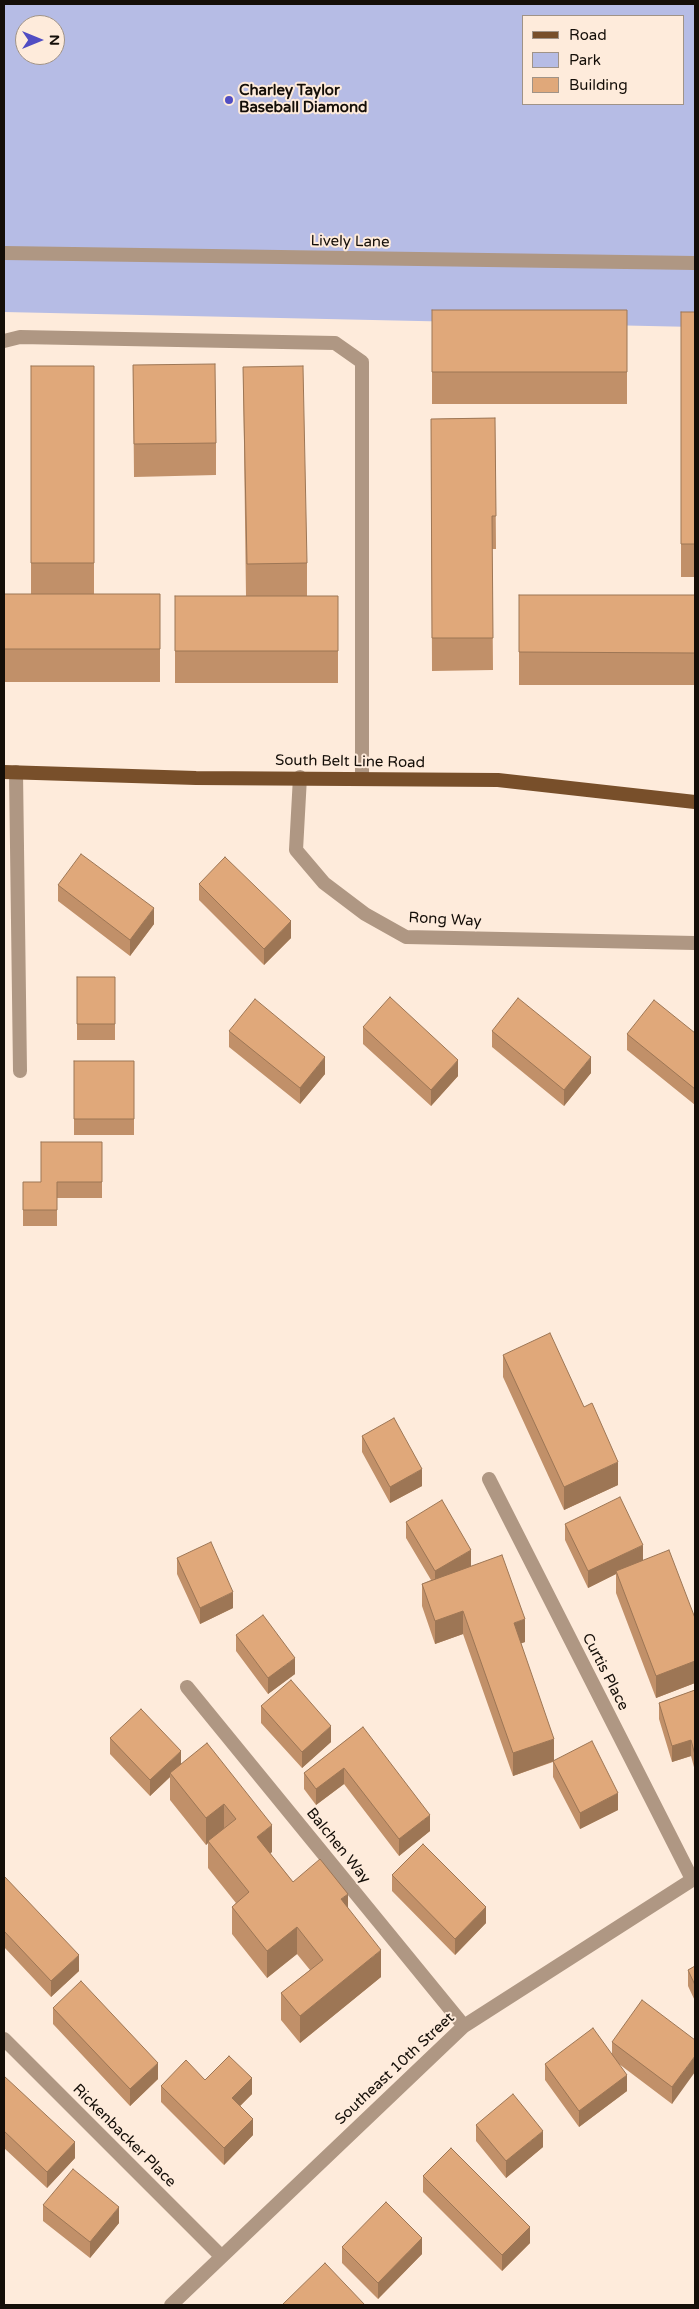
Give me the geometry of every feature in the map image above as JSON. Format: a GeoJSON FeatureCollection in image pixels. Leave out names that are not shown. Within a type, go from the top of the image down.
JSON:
{"type":"FeatureCollection","features":[{"type":"Feature","properties":{"kind":"main road","name":"South Belt Line Road"},"geometry":{"type":"LineString","coordinates":[[10,772],[196,778],[300,777],[498,780],[695,802]]}},
{"type":"Feature","properties":{"kind":"street","name":"Lively Lane"},"geometry":{"type":"LineString","coordinates":[[4,253],[695,263]]}},
{"type":"Feature","properties":{"kind":"street"},"geometry":{"type":"LineString","coordinates":[[4,341],[20,338],[335,343],[362,362],[362,779]]}},
{"type":"Feature","properties":{"kind":"street"},"geometry":{"type":"LineString","coordinates":[[10,772],[20,1071]]}},
{"type":"Feature","properties":{"kind":"street","name":"Rong Way"},"geometry":{"type":"LineString","coordinates":[[300,777],[296,850],[324,884],[365,914],[406,937],[695,943]]}},
{"type":"Feature","properties":{"kind":"street","name":"Curtis Place"},"geometry":{"type":"LineString","coordinates":[[489,1479],[694,1879]]}},
{"type":"Feature","properties":{"kind":"street","name":"Balchen Way"},"geometry":{"type":"LineString","coordinates":[[187,1687],[464,2026]]}},
{"type":"Feature","properties":{"kind":"street","name":"Southeast 10th Street"},"geometry":{"type":"LineString","coordinates":[[171,2305],[464,2026],[694,1879]]}},
{"type":"Feature","properties":{"kind":"street","name":"Rickenbacker Place"},"geometry":{"type":"LineString","coordinates":[[4,2039],[221,2256]]}},
{"type":"Feature","properties":{"kind":"green space"},"geometry":{"type":"Polygon","coordinates":[[[4,4],[695,4],[695,327],[4,312],[4,4]]]}},
{"type":"Feature","properties":{"kind":"building"},"geometry":{"type":"Polygon","coordinates":[[[432,310],[627,310],[627,372],[432,372],[432,310]]]}},
{"type":"Feature","properties":{"kind":"building"},"geometry":{"type":"Polygon","coordinates":[[[681,312],[695,312],[695,544],[681,544],[681,312]]]}},
{"type":"Feature","properties":{"kind":"building"},"geometry":{"type":"Polygon","coordinates":[[[215,364],[216,443],[134,444],[133,365],[215,364]]]}},
{"type":"Feature","properties":{"kind":"building"},"geometry":{"type":"Polygon","coordinates":[[[31,366],[94,366],[94,563],[31,563],[31,366]]]}},
{"type":"Feature","properties":{"kind":"building"},"geometry":{"type":"Polygon","coordinates":[[[303,366],[307,563],[247,564],[243,367],[303,366]]]}},
{"type":"Feature","properties":{"kind":"building"},"geometry":{"type":"Polygon","coordinates":[[[495,418],[496,516],[492,516],[493,638],[432,638],[431,419],[495,418]]]}},
{"type":"Feature","properties":{"kind":"building"},"geometry":{"type":"Polygon","coordinates":[[[4,594],[160,594],[160,649],[4,649],[4,594]]]}},
{"type":"Feature","properties":{"kind":"building"},"geometry":{"type":"Polygon","coordinates":[[[519,595],[695,595],[695,653],[519,652],[519,595]]]}},
{"type":"Feature","properties":{"kind":"building"},"geometry":{"type":"Polygon","coordinates":[[[175,596],[338,596],[338,651],[175,651],[175,596]]]}},
{"type":"Feature","properties":{"kind":"building"},"geometry":{"type":"Polygon","coordinates":[[[81,854],[154,908],[130,940],[58,885],[81,854]]]}},
{"type":"Feature","properties":{"kind":"building"},"geometry":{"type":"Polygon","coordinates":[[[225,857],[291,921],[264,949],[199,884],[225,857]]]}},
{"type":"Feature","properties":{"kind":"building"},"geometry":{"type":"Polygon","coordinates":[[[77,977],[115,977],[115,1024],[77,1024],[77,977]]]}},
{"type":"Feature","properties":{"kind":"building"},"geometry":{"type":"Polygon","coordinates":[[[390,997],[458,1060],[431,1090],[363,1027],[390,997]]]}},
{"type":"Feature","properties":{"kind":"building"},"geometry":{"type":"Polygon","coordinates":[[[518,998],[591,1057],[564,1090],[492,1031],[518,998]]]}},
{"type":"Feature","properties":{"kind":"building"},"geometry":{"type":"Polygon","coordinates":[[[255,999],[325,1057],[300,1088],[229,1031],[255,999]]]}},
{"type":"Feature","properties":{"kind":"building"},"geometry":{"type":"Polygon","coordinates":[[[654,1000],[695,1033],[695,1089],[627,1034],[654,1000]]]}},
{"type":"Feature","properties":{"kind":"building"},"geometry":{"type":"Polygon","coordinates":[[[74,1061],[134,1061],[134,1119],[74,1119],[74,1061]]]}},
{"type":"Feature","properties":{"kind":"building"},"geometry":{"type":"Polygon","coordinates":[[[41,1142],[102,1142],[102,1182],[57,1182],[57,1210],[23,1210],[23,1182],[41,1182],[41,1142]]]}},
{"type":"Feature","properties":{"kind":"building"},"geometry":{"type":"Polygon","coordinates":[[[550,1333],[584,1407],[592,1403],[618,1462],[564,1487],[503,1355],[550,1333]]]}},
{"type":"Feature","properties":{"kind":"building"},"geometry":{"type":"Polygon","coordinates":[[[394,1418],[422,1469],[390,1487],[362,1436],[394,1418]]]}},
{"type":"Feature","properties":{"kind":"building"},"geometry":{"type":"Polygon","coordinates":[[[620,1497],[643,1545],[588,1571],[565,1524],[620,1497]]]}},
{"type":"Feature","properties":{"kind":"building"},"geometry":{"type":"Polygon","coordinates":[[[442,1500],[471,1550],[435,1571],[406,1522],[442,1500]]]}},
{"type":"Feature","properties":{"kind":"building"},"geometry":{"type":"Polygon","coordinates":[[[211,1542],[233,1592],[200,1608],[177,1558],[211,1542]]]}},
{"type":"Feature","properties":{"kind":"building"},"geometry":{"type":"Polygon","coordinates":[[[669,1550],[695,1618],[695,1661],[656,1676],[616,1571],[669,1550]]]}},
{"type":"Feature","properties":{"kind":"building"},"geometry":{"type":"Polygon","coordinates":[[[502,1555],[525,1619],[514,1623],[554,1739],[513,1753],[463,1611],[435,1621],[422,1584],[502,1555]]]}},
{"type":"Feature","properties":{"kind":"building"},"geometry":{"type":"Polygon","coordinates":[[[263,1615],[295,1658],[268,1678],[236,1635],[263,1615]]]}},
{"type":"Feature","properties":{"kind":"building"},"geometry":{"type":"Polygon","coordinates":[[[291,1680],[331,1726],[302,1752],[261,1706],[291,1680]]]}},
{"type":"Feature","properties":{"kind":"building"},"geometry":{"type":"Polygon","coordinates":[[[695,1690],[695,1755],[691,1740],[672,1746],[659,1703],[695,1690]]]}},
{"type":"Feature","properties":{"kind":"building"},"geometry":{"type":"Polygon","coordinates":[[[141,1709],[181,1751],[150,1780],[110,1738],[141,1709]]]}},
{"type":"Feature","properties":{"kind":"building"},"geometry":{"type":"Polygon","coordinates":[[[363,1727],[430,1815],[399,1839],[344,1768],[316,1789],[304,1773],[363,1727]]]}},
{"type":"Feature","properties":{"kind":"building"},"geometry":{"type":"Polygon","coordinates":[[[592,1741],[618,1793],[580,1813],[553,1761],[592,1741]]]}},
{"type":"Feature","properties":{"kind":"building"},"geometry":{"type":"Polygon","coordinates":[[[207,1743],[272,1825],[257,1837],[293,1882],[320,1859],[348,1894],[341,1899],[381,1950],[300,2016],[281,1993],[323,1960],[297,1927],[267,1951],[232,1907],[249,1892],[208,1841],[236,1819],[224,1804],[206,1818],[170,1773],[207,1743]]]}},
{"type":"Feature","properties":{"kind":"building"},"geometry":{"type":"Polygon","coordinates":[[[423,1844],[486,1907],[455,1939],[392,1875],[423,1844]]]}},
{"type":"Feature","properties":{"kind":"building"},"geometry":{"type":"Polygon","coordinates":[[[4,1876],[79,1955],[51,1981],[4,1931],[4,1876]]]}},
{"type":"Feature","properties":{"kind":"building"},"geometry":{"type":"Polygon","coordinates":[[[695,1966],[695,1985],[688,1970],[695,1966]]]}},
{"type":"Feature","properties":{"kind":"building"},"geometry":{"type":"Polygon","coordinates":[[[81,1981],[158,2063],[130,2089],[53,2008],[81,1981]]]}},
{"type":"Feature","properties":{"kind":"building"},"geometry":{"type":"Polygon","coordinates":[[[642,2000],[695,2040],[695,2056],[672,2087],[612,2042],[642,2000]]]}},
{"type":"Feature","properties":{"kind":"building"},"geometry":{"type":"Polygon","coordinates":[[[593,2028],[627,2075],[579,2111],[545,2064],[593,2028]]]}},
{"type":"Feature","properties":{"kind":"building"},"geometry":{"type":"Polygon","coordinates":[[[229,2056],[252,2078],[232,2098],[253,2119],[224,2148],[161,2086],[186,2060],[205,2080],[229,2056]]]}},
{"type":"Feature","properties":{"kind":"building"},"geometry":{"type":"Polygon","coordinates":[[[4,2076],[75,2142],[47,2172],[4,2131],[4,2076]]]}},
{"type":"Feature","properties":{"kind":"building"},"geometry":{"type":"Polygon","coordinates":[[[513,2094],[543,2131],[506,2161],[476,2125],[513,2094]]]}},
{"type":"Feature","properties":{"kind":"building"},"geometry":{"type":"Polygon","coordinates":[[[451,2148],[530,2227],[502,2255],[423,2176],[451,2148]]]}},
{"type":"Feature","properties":{"kind":"building"},"geometry":{"type":"Polygon","coordinates":[[[73,2169],[119,2207],[90,2242],[43,2205],[73,2169]]]}},
{"type":"Feature","properties":{"kind":"building"},"geometry":{"type":"Polygon","coordinates":[[[386,2202],[422,2238],[378,2283],[342,2247],[386,2202]]]}},
{"type":"Feature","properties":{"kind":"building"},"geometry":{"type":"Polygon","coordinates":[[[325,2263],[365,2305],[282,2305],[325,2263]]]}},
{"type":"Feature","properties":{"kind":"place","name":"Charley Taylor Baseball Diamond"},"geometry":{"type":"Point","coordinates":[229,100]}}]}
